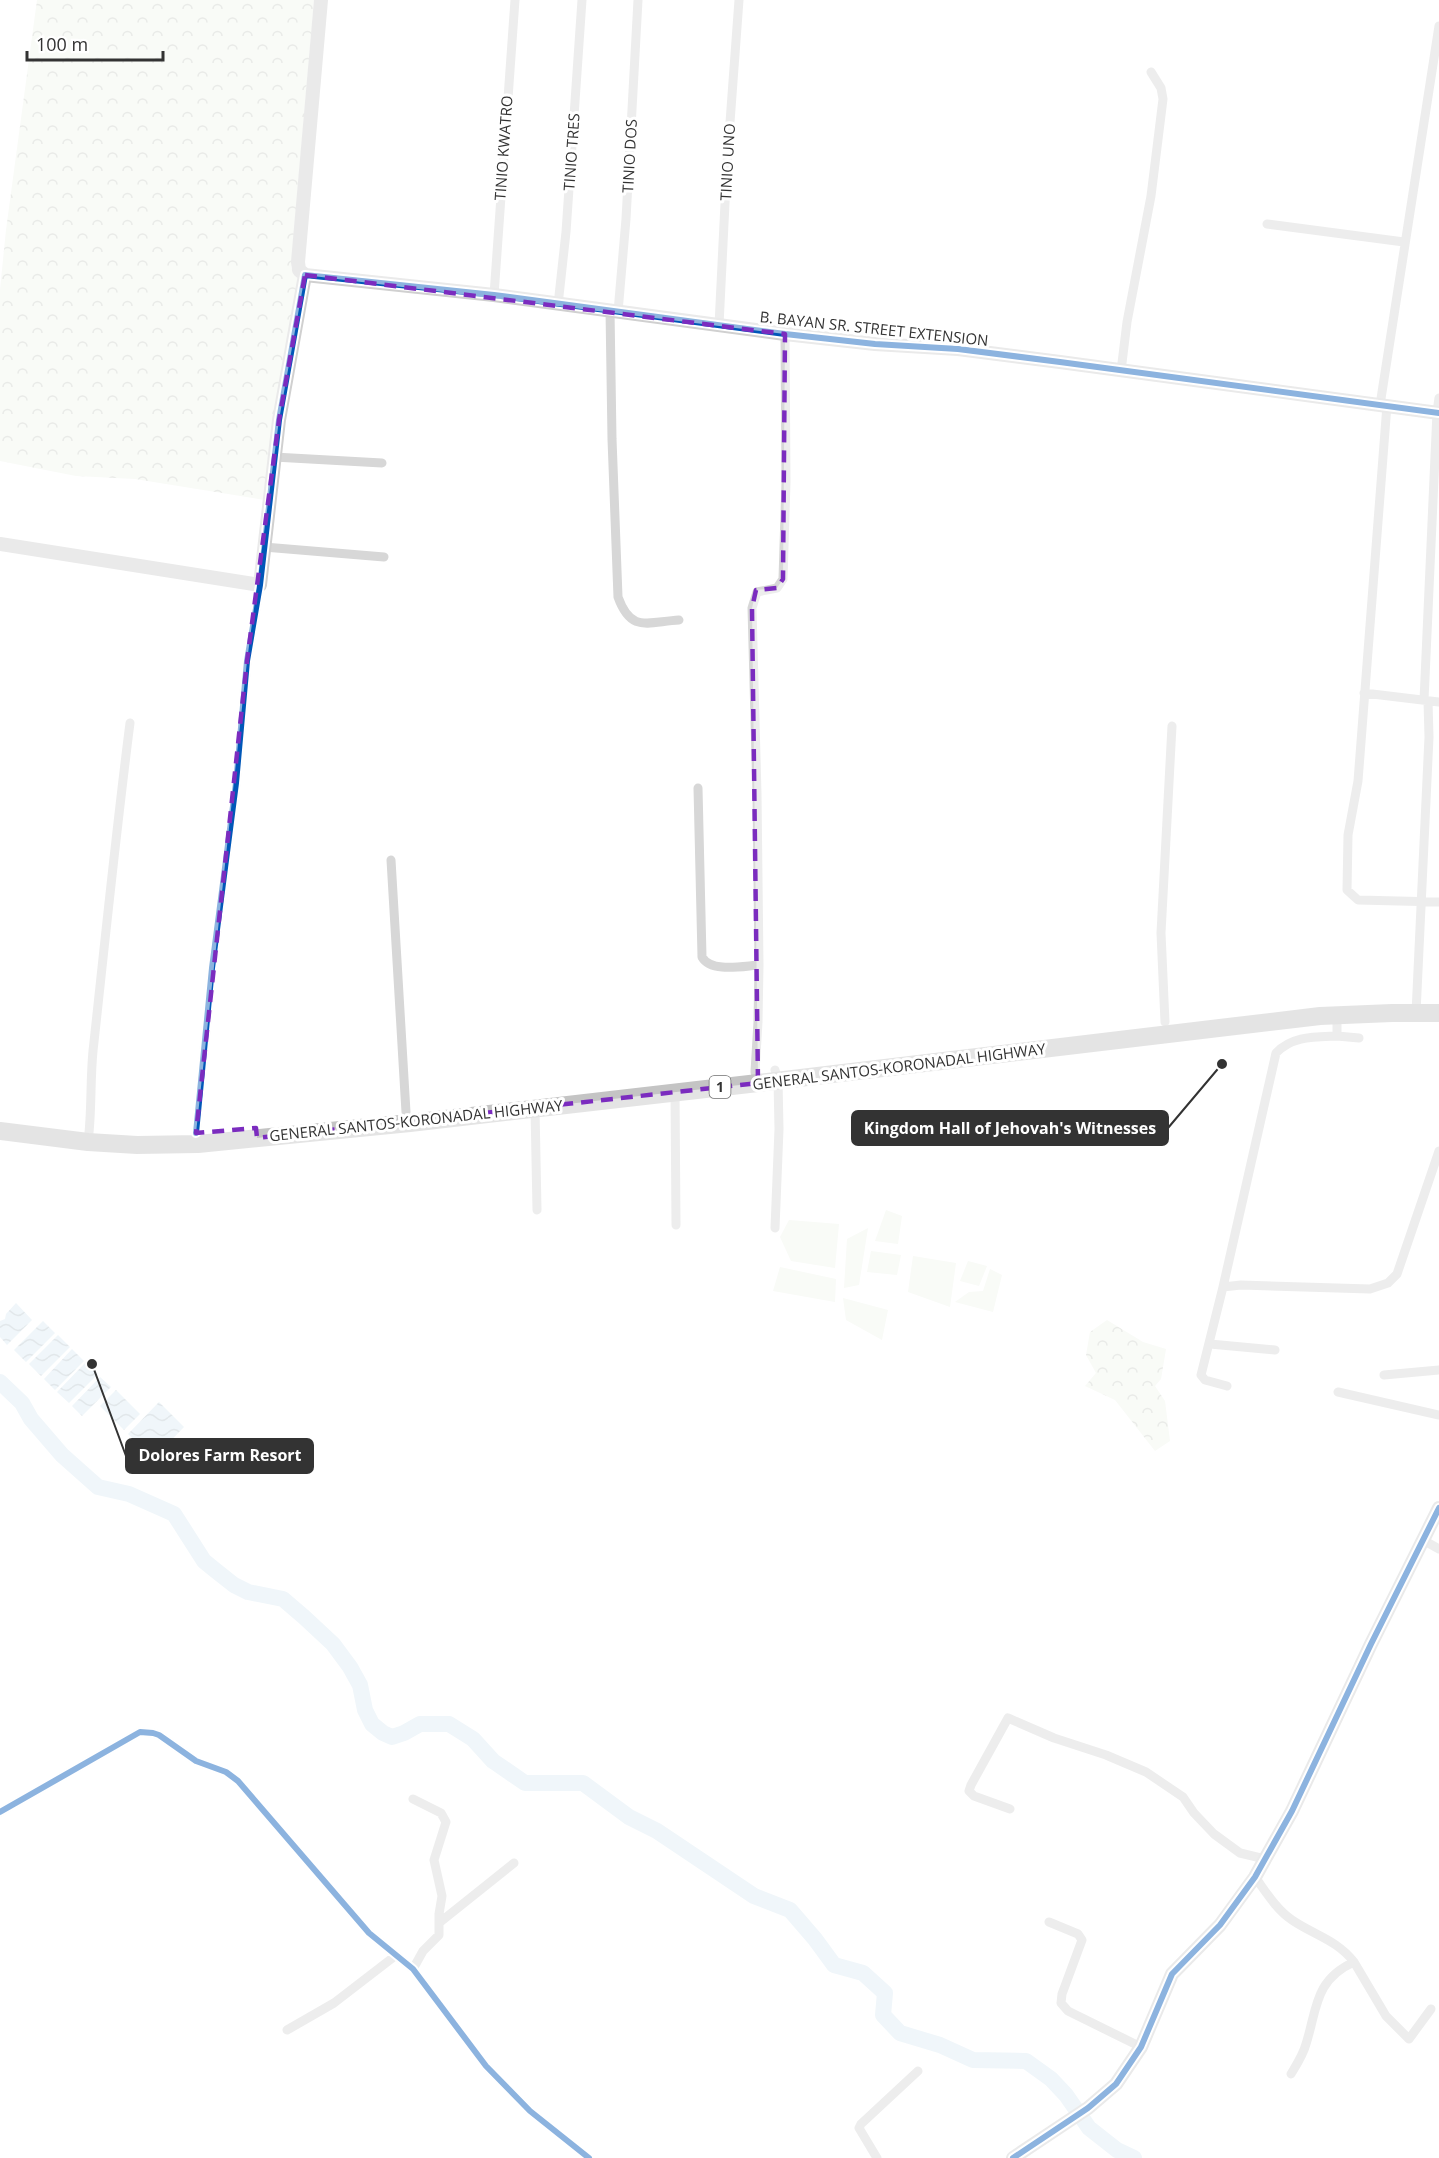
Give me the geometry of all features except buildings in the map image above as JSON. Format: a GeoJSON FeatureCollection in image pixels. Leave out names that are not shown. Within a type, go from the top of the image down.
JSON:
{"type":"FeatureCollection","features":[{"type":"Feature","properties":{"kind":"highway","name":"GENERAL SANTOS-KORONADAL HIGHWAY"},"geometry":{"type":"LineString","coordinates":[[776,1075],[1320,1016],[1416,1008],[1439,1002]]}},
{"type":"Feature","properties":{"kind":"highway","name":"GENERAL SANTOS-KORONADAL HIGHWAY"},"geometry":{"type":"LineString","coordinates":[[0,1131],[89,1136],[196,1132],[256,1133],[410,1123],[675,1092],[776,1075],[1165,1022],[1318,1008],[1416,1008],[1439,1013]]}},
{"type":"Feature","properties":{"kind":"highway","name":"GENERAL SANTOS-KORONADAL HIGHWAY"},"geometry":{"type":"LineString","coordinates":[[0,1121],[136,1145],[198,1144],[256,1133],[406,1112],[756,1078]]}},
{"type":"Feature","properties":{"kind":"street"},"geometry":{"type":"LineString","coordinates":[[196,1132],[212,968],[236,783],[247,661],[260,585],[274,457],[305,274],[299,270],[298,262],[321,0]]}},
{"type":"Feature","properties":{"kind":"street","name":"TINIO KWATRO"},"geometry":{"type":"LineString","coordinates":[[494,295],[515,0]]}},
{"type":"Feature","properties":{"kind":"street","name":"TINIO TRES"},"geometry":{"type":"LineString","coordinates":[[558,304],[571,175],[582,0]]}},
{"type":"Feature","properties":{"kind":"street","name":"TINIO DOS"},"geometry":{"type":"LineString","coordinates":[[638,0],[626,219],[614,311],[612,429],[618,597],[621,606],[632,621],[639,624],[679,620]]}},
{"type":"Feature","properties":{"kind":"street","name":"TINIO UNO"},"geometry":{"type":"LineString","coordinates":[[719,325],[727,163],[740,0]]}},
{"type":"Feature","properties":{"kind":"street"},"geometry":{"type":"LineString","coordinates":[[1439,26],[1404,242],[1384,405],[1358,781],[1348,835],[1346,870],[1347,890],[1358,900],[1439,902]]}},
{"type":"Feature","properties":{"kind":"street"},"geometry":{"type":"LineString","coordinates":[[1121,370],[1127,322],[1151,196],[1163,99],[1161,88],[1151,72]]}},
{"type":"Feature","properties":{"kind":"street"},"geometry":{"type":"LineString","coordinates":[[1267,224],[1404,242]]}},
{"type":"Feature","properties":{"kind":"street","name":"B. BAYAN SR. STREET EXTENSION"},"geometry":{"type":"LineString","coordinates":[[305,274],[494,295],[785,334],[958,350],[1438,412]]}},
{"type":"Feature","properties":{"kind":"street"},"geometry":{"type":"LineString","coordinates":[[756,1078],[759,965],[758,794],[752,608],[757,592],[777,588],[783,579],[786,482],[785,334]]}},
{"type":"Feature","properties":{"kind":"street"},"geometry":{"type":"LineString","coordinates":[[1416,1008],[1429,737],[1426,700],[1436,526],[1439,398]]}},
{"type":"Feature","properties":{"kind":"street"},"geometry":{"type":"LineString","coordinates":[[274,457],[382,464]]}},
{"type":"Feature","properties":{"kind":"street"},"geometry":{"type":"LineString","coordinates":[[0,544],[260,585]]}},
{"type":"Feature","properties":{"kind":"street"},"geometry":{"type":"LineString","coordinates":[[264,547],[384,557]]}},
{"type":"Feature","properties":{"kind":"street"},"geometry":{"type":"LineString","coordinates":[[1364,693],[1439,702]]}},
{"type":"Feature","properties":{"kind":"street"},"geometry":{"type":"LineString","coordinates":[[89,1136],[93,1053],[130,723]]}},
{"type":"Feature","properties":{"kind":"street"},"geometry":{"type":"LineString","coordinates":[[1165,1022],[1161,933],[1172,726]]}},
{"type":"Feature","properties":{"kind":"street"},"geometry":{"type":"LineString","coordinates":[[698,788],[702,957],[704,962],[712,966],[759,965]]}},
{"type":"Feature","properties":{"kind":"street"},"geometry":{"type":"LineString","coordinates":[[391,860],[406,1112]]}},
{"type":"Feature","properties":{"kind":"street"},"geometry":{"type":"LineString","coordinates":[[1336,1015],[1337,1036]]}},
{"type":"Feature","properties":{"kind":"street"},"geometry":{"type":"LineString","coordinates":[[1227,1386],[1205,1380],[1202,1377],[1276,1053],[1296,1040],[1337,1036],[1359,1038]]}},
{"type":"Feature","properties":{"kind":"street"},"geometry":{"type":"LineString","coordinates":[[775,1228],[779,1129],[776,1075]]}},
{"type":"Feature","properties":{"kind":"street"},"geometry":{"type":"LineString","coordinates":[[675,1092],[676,1225]]}},
{"type":"Feature","properties":{"kind":"street"},"geometry":{"type":"LineString","coordinates":[[535,1108],[537,1210]]}},
{"type":"Feature","properties":{"kind":"street"},"geometry":{"type":"LineString","coordinates":[[1223,1287],[1241,1285],[1370,1289],[1388,1283],[1397,1274],[1436,1168],[1439,1151]]}},
{"type":"Feature","properties":{"kind":"street"},"geometry":{"type":"LineString","coordinates":[[1210,1344],[1275,1350]]}},
{"type":"Feature","properties":{"kind":"street"},"geometry":{"type":"LineString","coordinates":[[1384,1375],[1439,1370]]}},
{"type":"Feature","properties":{"kind":"street"},"geometry":{"type":"LineString","coordinates":[[1338,1392],[1439,1415]]}},
{"type":"Feature","properties":{"kind":"street"},"geometry":{"type":"LineString","coordinates":[[1013,2158],[1088,2108],[1116,2084],[1141,2047],[1172,1974],[1220,1925],[1255,1877],[1307,1781],[1439,1508]]}},
{"type":"Feature","properties":{"kind":"street"},"geometry":{"type":"LineString","coordinates":[[1422,1540],[1439,1549]]}},
{"type":"Feature","properties":{"kind":"street"},"geometry":{"type":"LineString","coordinates":[[1010,1809],[974,1796],[969,1791],[1008,1718],[1054,1738],[1106,1755],[1146,1772],[1183,1797],[1194,1813],[1214,1834],[1240,1853],[1265,1860]]}},
{"type":"Feature","properties":{"kind":"street"},"geometry":{"type":"LineString","coordinates":[[0,1812],[140,1732],[153,1733],[168,1740],[196,1761],[232,1776],[266,1812],[369,1934],[413,1969],[486,2066],[530,2111],[589,2158]]}},
{"type":"Feature","properties":{"kind":"street"},"geometry":{"type":"LineString","coordinates":[[413,1799],[441,1813],[446,1822],[434,1860],[442,1896],[440,1935],[423,1951],[413,1969]]}},
{"type":"Feature","properties":{"kind":"street"},"geometry":{"type":"LineString","coordinates":[[440,1923],[514,1863]]}},
{"type":"Feature","properties":{"kind":"street"},"geometry":{"type":"LineString","coordinates":[[1255,1877],[1283,1913],[1297,1924],[1336,1944],[1354,1962],[1386,2016],[1409,2039],[1431,2008]]}},
{"type":"Feature","properties":{"kind":"street"},"geometry":{"type":"LineString","coordinates":[[1049,1922],[1078,1934],[1082,1940],[1062,1994],[1061,2004],[1068,2011],[1141,2047]]}},
{"type":"Feature","properties":{"kind":"street"},"geometry":{"type":"LineString","coordinates":[[287,2030],[334,2003],[395,1956]]}},
{"type":"Feature","properties":{"kind":"street"},"geometry":{"type":"LineString","coordinates":[[1292,2074],[1307,2043],[1317,1999],[1338,1972],[1354,1962]]}},
{"type":"Feature","properties":{"kind":"street"},"geometry":{"type":"LineString","coordinates":[[878,2158],[860,2133],[859,2128],[918,2071]]}},
{"type":"Feature","properties":{"kind":"highlighted area"},"geometry":{"type":"Polygon","coordinates":[[[305,275],[785,334],[783,579],[777,588],[756,590],[752,608],[758,1083],[257,1138],[256,1128],[196,1133],[247,661],[279,420],[305,275]]]}},
{"type":"Feature","properties":{"kind":"green space"},"geometry":{"type":"Polygon","coordinates":[[[37,0],[314,0],[291,268],[298,279],[265,500],[135,479],[76,476],[0,461],[0,290],[37,0]]]}},
{"type":"Feature","properties":{"kind":"green space"},"geometry":{"type":"Polygon","coordinates":[[[886,1210],[902,1216],[898,1244],[875,1241],[886,1210]]]}},
{"type":"Feature","properties":{"kind":"green space"},"geometry":{"type":"Polygon","coordinates":[[[789,1220],[839,1224],[835,1268],[791,1261],[780,1237],[789,1220]]]}},
{"type":"Feature","properties":{"kind":"green space"},"geometry":{"type":"Polygon","coordinates":[[[868,1228],[859,1285],[844,1288],[847,1239],[868,1228]]]}},
{"type":"Feature","properties":{"kind":"green space"},"geometry":{"type":"Polygon","coordinates":[[[871,1251],[901,1255],[897,1275],[867,1272],[871,1251]]]}},
{"type":"Feature","properties":{"kind":"green space"},"geometry":{"type":"Polygon","coordinates":[[[913,1256],[956,1263],[950,1307],[908,1292],[913,1256]]]}},
{"type":"Feature","properties":{"kind":"green space"},"geometry":{"type":"Polygon","coordinates":[[[968,1261],[987,1266],[979,1286],[960,1281],[968,1261]]]}},
{"type":"Feature","properties":{"kind":"green space"},"geometry":{"type":"Polygon","coordinates":[[[780,1267],[836,1279],[835,1302],[773,1291],[780,1267]]]}},
{"type":"Feature","properties":{"kind":"green space"},"geometry":{"type":"Polygon","coordinates":[[[990,1269],[1002,1275],[993,1312],[955,1302],[969,1292],[983,1291],[990,1269]]]}},
{"type":"Feature","properties":{"kind":"green space"},"geometry":{"type":"Polygon","coordinates":[[[843,1298],[888,1310],[882,1340],[846,1320],[843,1298]]]}},
{"type":"Feature","properties":{"kind":"green space"},"geometry":{"type":"Polygon","coordinates":[[[1107,1320],[1143,1342],[1166,1349],[1161,1379],[1155,1386],[1165,1401],[1170,1441],[1155,1451],[1115,1400],[1085,1386],[1096,1373],[1086,1355],[1090,1332],[1107,1320]]]}},
{"type":"Feature","properties":{"kind":"water"},"geometry":{"type":"Polygon","coordinates":[[[16,1303],[32,1320],[7,1345],[0,1337],[0,1321],[5,1319],[6,1314],[16,1303]]]}},
{"type":"Feature","properties":{"kind":"water"},"geometry":{"type":"Polygon","coordinates":[[[43,1321],[55,1333],[26,1362],[14,1350],[43,1321]]]}},
{"type":"Feature","properties":{"kind":"water"},"geometry":{"type":"Polygon","coordinates":[[[58,1335],[70,1347],[41,1376],[29,1364],[58,1335]]]}},
{"type":"Feature","properties":{"kind":"water"},"geometry":{"type":"Polygon","coordinates":[[[72,1349],[84,1361],[55,1390],[44,1379],[72,1349]]]}},
{"type":"Feature","properties":{"kind":"water"},"geometry":{"type":"Polygon","coordinates":[[[86,1362],[98,1374],[69,1403],[57,1392],[86,1362]]]}},
{"type":"Feature","properties":{"kind":"water"},"geometry":{"type":"Polygon","coordinates":[[[100,1377],[111,1387],[82,1416],[72,1406],[100,1377]]]}},
{"type":"Feature","properties":{"kind":"water"},"geometry":{"type":"Polygon","coordinates":[[[116,1390],[140,1414],[124,1430],[100,1406],[116,1390]]]}},
{"type":"Feature","properties":{"kind":"water"},"geometry":{"type":"Polygon","coordinates":[[[159,1402],[184,1427],[154,1458],[128,1434],[159,1402]]]}},
{"type":"Feature","properties":{"kind":"waterway"},"geometry":{"type":"LineString","coordinates":[[0,1382],[22,1403],[31,1419],[62,1455],[98,1487],[129,1494],[174,1514],[204,1561],[215,1570],[234,1585],[248,1592],[283,1599],[304,1617],[333,1644],[350,1667],[360,1685],[365,1710],[372,1724],[383,1733],[392,1737],[420,1724],[449,1724],[473,1739],[493,1761],[525,1783],[583,1783],[629,1817],[657,1831],[754,1896],[790,1910],[834,1965],[863,1973],[885,1993],[883,2015],[900,2033],[940,2045],[973,2060],[1026,2061],[1051,2079],[1066,2095],[1089,2128],[1117,2150],[1134,2158]]}},
{"type":"Feature","properties":{"kind":"cycle path"},"geometry":{"type":"LineString","coordinates":[[196,1133],[212,968],[236,783],[247,661],[260,585],[279,420],[305,275],[494,295],[785,334],[875,344],[958,349],[1439,413]]}},
{"type":"Feature","properties":{"kind":"cycle path"},"geometry":{"type":"LineString","coordinates":[[1013,2158],[1088,2108],[1116,2084],[1141,2047],[1172,1974],[1220,1925],[1255,1877],[1292,1811],[1371,1644],[1439,1508]]}},
{"type":"Feature","properties":{"kind":"cycle path"},"geometry":{"type":"LineString","coordinates":[[0,1812],[140,1732],[159,1735],[196,1761],[226,1772],[238,1781],[369,1933],[413,1969],[486,2066],[530,2111],[589,2158]]}},
{"type":"Feature","properties":{"kind":"place","name":"Kingdom Hall of Jehovah's Witnesses"},"geometry":{"type":"Point","coordinates":[1222,1064]}},
{"type":"Feature","properties":{"kind":"place","name":"Dolores Farm Resort"},"geometry":{"type":"Point","coordinates":[92,1364]}}]}
